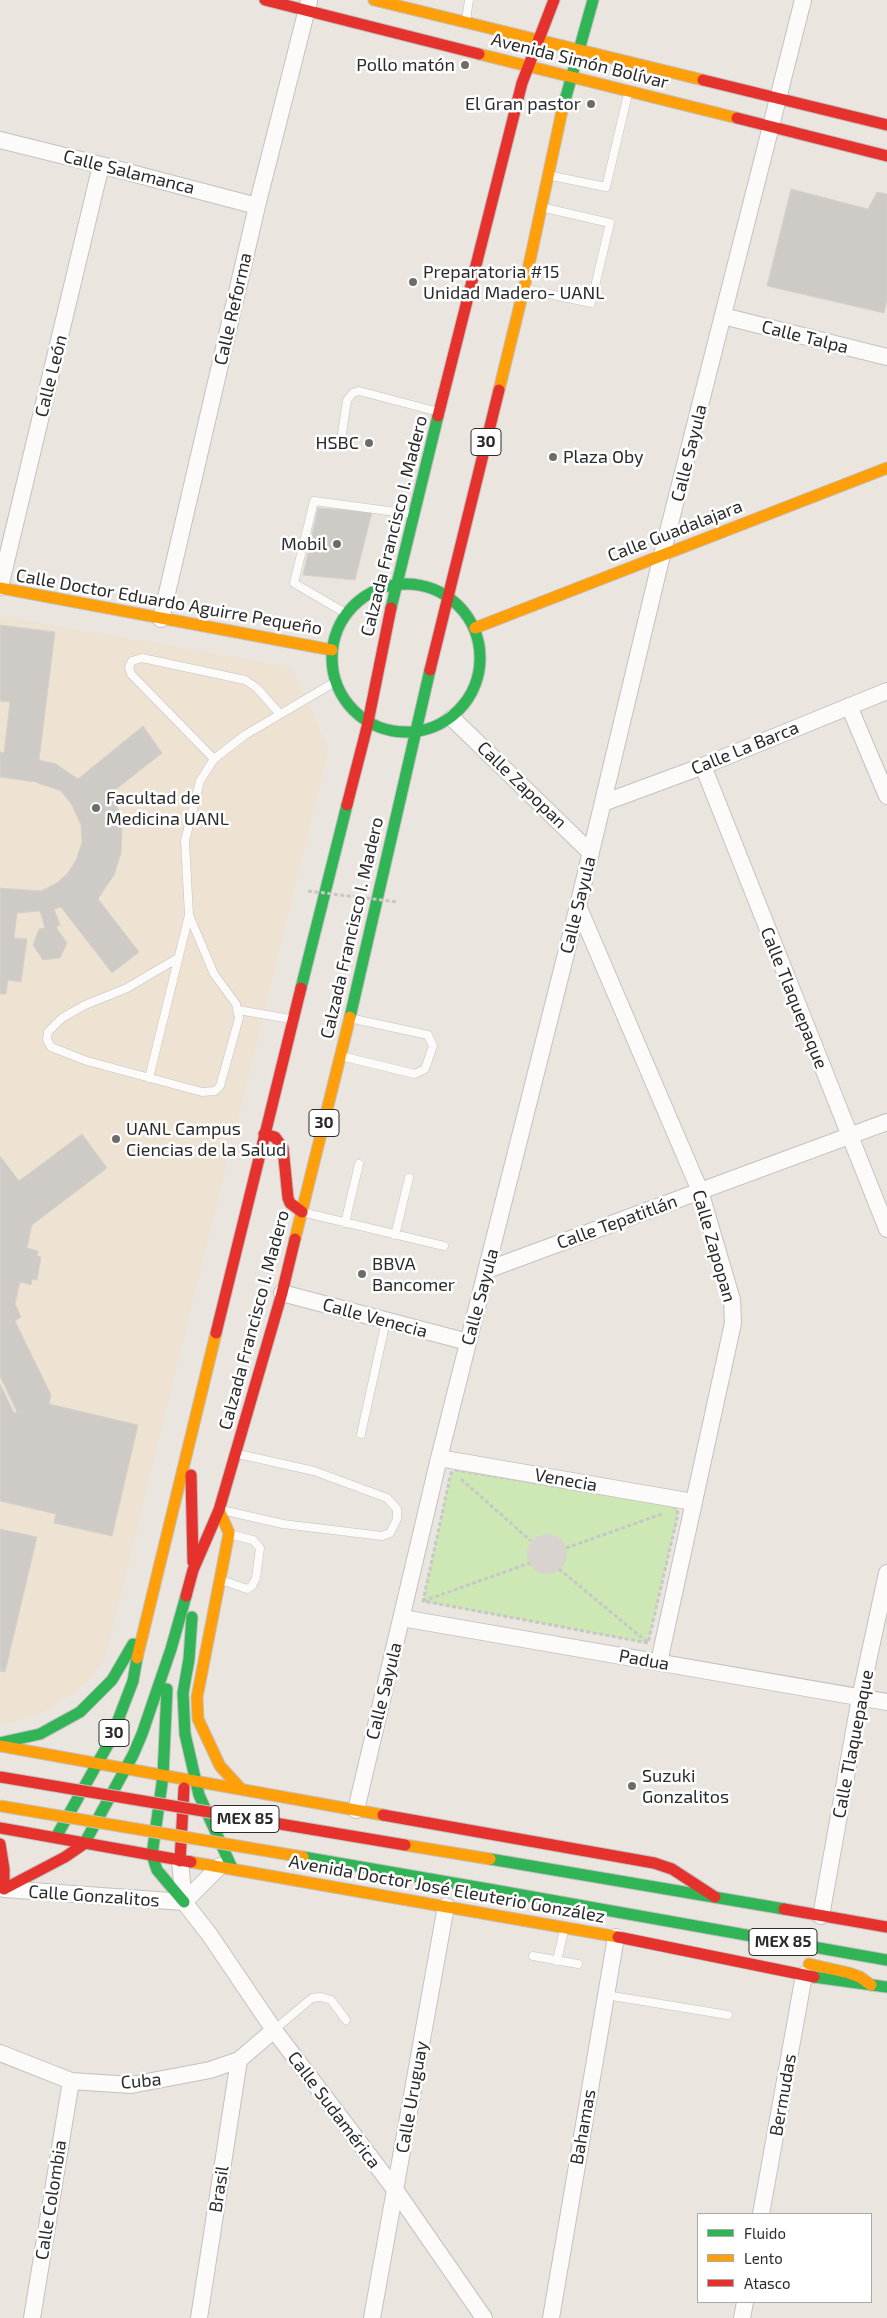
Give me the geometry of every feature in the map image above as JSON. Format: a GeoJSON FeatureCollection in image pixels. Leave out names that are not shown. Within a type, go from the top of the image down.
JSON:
{"type":"FeatureCollection","features":[{"type":"Feature","properties":{"kind":"main road","name":"Avenida Simón Bolívar"},"geometry":{"type":"LineString","coordinates":[[265,0],[308,5],[528,68],[887,156]]}},
{"type":"Feature","properties":{"kind":"main road","name":"Avenida Simón Bolívar"},"geometry":{"type":"LineString","coordinates":[[374,0],[540,39],[777,100],[887,125]]}},
{"type":"Feature","properties":{"kind":"main road","name":"Calzada Francisco I. Madero"},"geometry":{"type":"LineString","coordinates":[[43,1850],[56,1837],[98,1764],[123,1710],[133,1681],[146,1619],[264,1134],[367,722],[396,584],[522,83],[554,0]]}},
{"type":"Feature","properties":{"kind":"main road","name":"Calzada Francisco I. Madero"},"geometry":{"type":"LineString","coordinates":[[84,1844],[142,1734],[171,1649],[193,1570],[219,1510],[282,1293],[350,1018],[447,595],[524,288],[568,88],[593,0]]}},
{"type":"Feature","properties":{"kind":"main road","name":"Calle Guadalajara"},"geometry":{"type":"LineString","coordinates":[[475,628],[887,468]]}},
{"type":"Feature","properties":{"kind":"main road"},"geometry":{"type":"LineString","coordinates":[[396,584],[423,585],[447,595],[458,604],[475,628],[481,652],[479,677],[469,699],[452,718],[435,728],[416,733],[391,732],[367,722],[353,711],[342,696],[335,682],[332,666],[332,650],[337,631],[347,614],[360,600],[377,589],[396,584]]}},
{"type":"Feature","properties":{"kind":"main road","name":"Calle Doctor Eduardo Aguirre Pequeño"},"geometry":{"type":"LineString","coordinates":[[0,588],[332,650]]}},
{"type":"Feature","properties":{"kind":"main road"},"geometry":{"type":"LineString","coordinates":[[264,1134],[275,1137],[283,1148],[288,1198],[302,1212]]}},
{"type":"Feature","properties":{"kind":"main road"},"geometry":{"type":"LineString","coordinates":[[180,1861],[190,1759],[182,1707],[193,1604],[189,1442]]}},
{"type":"Feature","properties":{"kind":"main road"},"geometry":{"type":"LineString","coordinates":[[219,1510],[229,1533],[197,1697],[198,1719],[220,1766],[241,1790]]}},
{"type":"Feature","properties":{"kind":"main road"},"geometry":{"type":"LineString","coordinates":[[0,1745],[40,1734],[80,1712],[112,1680],[146,1619]]}},
{"type":"Feature","properties":{"kind":"main road"},"geometry":{"type":"LineString","coordinates":[[171,1649],[165,1712],[163,1776],[152,1856],[157,1870],[184,1902]]}},
{"type":"Feature","properties":{"kind":"main road"},"geometry":{"type":"LineString","coordinates":[[0,1745],[98,1764]]}},
{"type":"Feature","properties":{"kind":"main road","name":"Avenida Doctor José Eleuterio González"},"geometry":{"type":"LineString","coordinates":[[98,1764],[654,1863],[672,1869],[718,1898]]}},
{"type":"Feature","properties":{"kind":"main road","name":"Avenida Doctor José Eleuterio González"},"geometry":{"type":"LineString","coordinates":[[0,1776],[887,1927]]}},
{"type":"Feature","properties":{"kind":"main road"},"geometry":{"type":"LineString","coordinates":[[189,1779],[204,1808],[226,1867]]}},
{"type":"Feature","properties":{"kind":"main road"},"geometry":{"type":"LineString","coordinates":[[204,1808],[208,1799],[220,1785]]}},
{"type":"Feature","properties":{"kind":"main road"},"geometry":{"type":"LineString","coordinates":[[273,1875],[262,1866],[255,1854],[252,1836],[253,1826],[259,1813],[270,1802],[283,1797]]}},
{"type":"Feature","properties":{"kind":"main road","name":"Avenida Doctor José Eleuterio González"},"geometry":{"type":"LineString","coordinates":[[0,1806],[488,1889],[887,1960]]}},
{"type":"Feature","properties":{"kind":"main road","name":"Avenida Doctor José Eleuterio González"},"geometry":{"type":"LineString","coordinates":[[0,1828],[616,1937],[804,1975],[887,1987]]}},
{"type":"Feature","properties":{"kind":"main road"},"geometry":{"type":"LineString","coordinates":[[0,1844],[4,1869],[2,1891]]}},
{"type":"Feature","properties":{"kind":"main road"},"geometry":{"type":"LineString","coordinates":[[2,1891],[84,1844]]}},
{"type":"Feature","properties":{"kind":"main road"},"geometry":{"type":"LineString","coordinates":[[2,1891],[30,1863]]}},
{"type":"Feature","properties":{"kind":"main road"},"geometry":{"type":"LineString","coordinates":[[679,1924],[702,1941],[720,1948],[834,1969],[860,1977],[871,1985]]}},
{"type":"Feature","properties":{"kind":"street","name":"Calle Sayula"},"geometry":{"type":"LineString","coordinates":[[356,1810],[439,1458],[578,906],[662,555],[803,0]]}},
{"type":"Feature","properties":{"kind":"street","name":"Calle Reforma"},"geometry":{"type":"LineString","coordinates":[[161,619],[257,206],[308,5]]}},
{"type":"Feature","properties":{"kind":"street","name":"Calle Salamanca"},"geometry":{"type":"LineString","coordinates":[[0,140],[101,164],[257,206]]}},
{"type":"Feature","properties":{"kind":"street","name":"Calle León"},"geometry":{"type":"LineString","coordinates":[[0,588],[101,164]]}},
{"type":"Feature","properties":{"kind":"street","name":"Calle Talpa"},"geometry":{"type":"LineString","coordinates":[[724,316],[887,357]]}},
{"type":"Feature","properties":{"kind":"street","name":"Calle La Barca"},"geometry":{"type":"LineString","coordinates":[[603,803],[702,766],[887,691]]}},
{"type":"Feature","properties":{"kind":"street"},"geometry":{"type":"LineString","coordinates":[[850,706],[887,796]]}},
{"type":"Feature","properties":{"kind":"street","name":"Calle Zapopan"},"geometry":{"type":"LineString","coordinates":[[452,718],[591,853]]}},
{"type":"Feature","properties":{"kind":"street","name":"Calle Tlaquepaque"},"geometry":{"type":"LineString","coordinates":[[702,766],[887,1229]]}},
{"type":"Feature","properties":{"kind":"street","name":"Calle Zapopan"},"geometry":{"type":"LineString","coordinates":[[578,906],[700,1192],[732,1300],[733,1323],[659,1662]]}},
{"type":"Feature","properties":{"kind":"street","name":"Calle Tepatitlán"},"geometry":{"type":"LineString","coordinates":[[487,1270],[887,1122]]}},
{"type":"Feature","properties":{"kind":"street","name":"Calle Venecia"},"geometry":{"type":"LineString","coordinates":[[282,1293],[468,1342]]}},
{"type":"Feature","properties":{"kind":"street","name":"Venecia"},"geometry":{"type":"LineString","coordinates":[[439,1458],[693,1502]]}},
{"type":"Feature","properties":{"kind":"street","name":"Calle Tlaquepaque"},"geometry":{"type":"LineString","coordinates":[[821,1916],[860,1698],[887,1573]]}},
{"type":"Feature","properties":{"kind":"street","name":"Padua"},"geometry":{"type":"LineString","coordinates":[[402,1618],[887,1702]]}},
{"type":"Feature","properties":{"kind":"street"},"geometry":{"type":"LineString","coordinates":[[180,1861],[184,1902]]}},
{"type":"Feature","properties":{"kind":"street"},"geometry":{"type":"LineString","coordinates":[[184,1902],[226,1867]]}},
{"type":"Feature","properties":{"kind":"street","name":"Calle Gonzalitos"},"geometry":{"type":"LineString","coordinates":[[2,1891],[184,1902]]}},
{"type":"Feature","properties":{"kind":"street","name":"Calle Sudamérica"},"geometry":{"type":"LineString","coordinates":[[184,1902],[209,1934],[274,2030],[396,2191],[484,2318]]}},
{"type":"Feature","properties":{"kind":"street","name":"Calle Uruguay"},"geometry":{"type":"LineString","coordinates":[[372,2318],[446,1906]]}},
{"type":"Feature","properties":{"kind":"street","name":"Bahamas"},"geometry":{"type":"LineString","coordinates":[[551,2318],[616,1937]]}},
{"type":"Feature","properties":{"kind":"street","name":"Bermudas"},"geometry":{"type":"LineString","coordinates":[[761,2213],[804,1975]]}},
{"type":"Feature","properties":{"kind":"street","name":"Cuba"},"geometry":{"type":"LineString","coordinates":[[0,2053],[71,2081],[131,2085],[210,2070],[238,2060],[274,2030]]}},
{"type":"Feature","properties":{"kind":"street","name":"Brasil"},"geometry":{"type":"LineString","coordinates":[[199,2318],[238,2060]]}},
{"type":"Feature","properties":{"kind":"street","name":"Calle Colombia"},"geometry":{"type":"LineString","coordinates":[[32,2318],[71,2081]]}},
{"type":"Feature","properties":{"kind":"street"},"geometry":{"type":"LineString","coordinates":[[742,2318],[745,2303]]}},
{"type":"Feature","properties":{"kind":"lane"},"geometry":{"type":"LineString","coordinates":[[466,22],[469,0]]}},
{"type":"Feature","properties":{"kind":"lane"},"geometry":{"type":"LineString","coordinates":[[549,176],[606,187],[628,92]]}},
{"type":"Feature","properties":{"kind":"lane"},"geometry":{"type":"LineString","coordinates":[[524,288],[591,303],[610,223],[542,208]]}},
{"type":"Feature","properties":{"kind":"lane"},"geometry":{"type":"LineString","coordinates":[[340,447],[348,400],[352,394],[359,391],[440,412]]}},
{"type":"Feature","properties":{"kind":"lane"},"geometry":{"type":"LineString","coordinates":[[347,614],[294,583],[314,501],[414,514]]}},
{"type":"Feature","properties":{"kind":"lane"},"geometry":{"type":"LineString","coordinates":[[214,759],[131,674],[130,667],[132,661],[142,658],[245,680],[257,688],[279,713]]}},
{"type":"Feature","properties":{"kind":"lane"},"geometry":{"type":"LineString","coordinates":[[149,1078],[189,915],[186,841],[200,781],[214,759],[245,735],[279,713],[302,703],[335,682]]}},
{"type":"Feature","properties":{"kind":"lane"},"geometry":{"type":"LineString","coordinates":[[178,958],[127,988],[85,1005],[62,1018],[48,1032],[47,1039],[55,1050],[202,1092],[215,1091],[220,1086],[238,1026],[238,1010],[214,974],[189,915]]}},
{"type":"Feature","properties":{"kind":"lane"},"geometry":{"type":"LineString","coordinates":[[238,1010],[294,1020]]}},
{"type":"Feature","properties":{"kind":"lane"},"geometry":{"type":"LineString","coordinates":[[341,1056],[415,1074],[425,1069],[433,1046],[428,1035],[350,1018]]}},
{"type":"Feature","properties":{"kind":"lane"},"geometry":{"type":"LineString","coordinates":[[345,1224],[359,1164]]}},
{"type":"Feature","properties":{"kind":"lane"},"geometry":{"type":"LineString","coordinates":[[395,1235],[409,1178]]}},
{"type":"Feature","properties":{"kind":"lane"},"geometry":{"type":"LineString","coordinates":[[302,1212],[345,1224],[444,1246]]}},
{"type":"Feature","properties":{"kind":"lane"},"geometry":{"type":"LineString","coordinates":[[361,1434],[386,1321]]}},
{"type":"Feature","properties":{"kind":"lane"},"geometry":{"type":"LineString","coordinates":[[219,1510],[283,1524],[382,1536],[390,1533],[394,1527],[397,1510],[387,1498],[314,1471],[236,1453]]}},
{"type":"Feature","properties":{"kind":"lane"},"geometry":{"type":"LineString","coordinates":[[220,1579],[247,1589],[252,1586],[257,1569],[260,1552],[256,1543],[229,1533]]}},
{"type":"Feature","properties":{"kind":"lane"},"geometry":{"type":"LineString","coordinates":[[557,1961],[564,1928]]}},
{"type":"Feature","properties":{"kind":"lane"},"geometry":{"type":"LineString","coordinates":[[533,1956],[578,1964]]}},
{"type":"Feature","properties":{"kind":"lane"},"geometry":{"type":"LineString","coordinates":[[606,1995],[728,2015]]}},
{"type":"Feature","properties":{"kind":"lane"},"geometry":{"type":"LineString","coordinates":[[274,2030],[312,1998],[321,1997],[331,2000],[346,2020]]}},
{"type":"Feature","properties":{"kind":"path"},"geometry":{"type":"LineString","coordinates":[[308,891],[398,902]]}},
{"type":"Feature","properties":{"kind":"path"},"geometry":{"type":"LineString","coordinates":[[452,1471],[465,1471],[672,1505],[677,1509]]}},
{"type":"Feature","properties":{"kind":"path"},"geometry":{"type":"LineString","coordinates":[[452,1471],[531,1541]]}},
{"type":"Feature","properties":{"kind":"path"},"geometry":{"type":"LineString","coordinates":[[424,1601],[452,1471]]}},
{"type":"Feature","properties":{"kind":"path"},"geometry":{"type":"LineString","coordinates":[[566,1548],[677,1509]]}},
{"type":"Feature","properties":{"kind":"path"},"geometry":{"type":"LineString","coordinates":[[648,1643],[677,1509]]}},
{"type":"Feature","properties":{"kind":"path"},"geometry":{"type":"LineString","coordinates":[[424,1601],[530,1563]]}},
{"type":"Feature","properties":{"kind":"path"},"geometry":{"type":"LineString","coordinates":[[559,1569],[648,1643]]}},
{"type":"Feature","properties":{"kind":"path"},"geometry":{"type":"LineString","coordinates":[[424,1601],[648,1643]]}},
{"type":"Feature","properties":{"kind":"shaded area","name":"UANL Campus Ciencias de la Salud"},"geometry":{"type":"Polygon","coordinates":[[[0,616],[292,667],[329,749],[105,1660],[87,1682],[68,1697],[44,1711],[14,1722],[0,1724],[0,616]]]}},
{"type":"Feature","properties":{"kind":"shaded area"},"geometry":{"type":"Polygon","coordinates":[[[543,1534],[551,1534],[558,1537],[564,1543],[567,1554],[564,1565],[558,1571],[551,1574],[543,1574],[536,1571],[530,1565],[527,1558],[527,1550],[530,1543],[536,1537],[543,1534]]]}},
{"type":"Feature","properties":{"kind":"green space"},"geometry":{"type":"Polygon","coordinates":[[[455,1470],[672,1505],[677,1509],[678,1514],[648,1643],[423,1601],[451,1473],[455,1470]]]}},
{"type":"Feature","properties":{"kind":"building"},"geometry":{"type":"Polygon","coordinates":[[[791,189],[868,209],[877,192],[887,194],[887,300],[884,313],[767,286],[791,189]]]}},
{"type":"Feature","properties":{"kind":"building","name":"Mobil"},"geometry":{"type":"Polygon","coordinates":[[[318,508],[372,512],[355,580],[303,575],[318,508]]]}},
{"type":"Feature","properties":{"kind":"building","name":"Facultad de Medicina UANL"},"geometry":{"type":"Polygon","coordinates":[[[0,625],[55,632],[39,760],[56,764],[78,779],[143,726],[162,753],[110,794],[119,811],[122,829],[121,853],[114,875],[98,899],[139,952],[112,973],[61,907],[54,909],[60,925],[56,927],[67,943],[60,958],[43,960],[33,945],[39,929],[45,928],[40,911],[17,913],[14,938],[27,939],[21,982],[8,980],[6,994],[0,994],[0,888],[41,891],[57,883],[68,873],[76,860],[82,842],[81,825],[72,805],[61,791],[35,782],[0,777],[0,752],[4,753],[10,702],[0,701],[0,625]]]}},
{"type":"Feature","properties":{"kind":"building"},"geometry":{"type":"Polygon","coordinates":[[[82,1134],[107,1168],[32,1225],[27,1248],[38,1251],[37,1256],[41,1257],[37,1280],[32,1279],[31,1285],[20,1282],[15,1304],[21,1317],[15,1321],[51,1395],[49,1404],[138,1425],[112,1536],[54,1523],[56,1514],[0,1501],[0,1384],[14,1413],[17,1412],[0,1376],[0,1156],[19,1181],[82,1134]]]}},
{"type":"Feature","properties":{"kind":"building"},"geometry":{"type":"Polygon","coordinates":[[[0,1529],[37,1537],[5,1672],[0,1671],[0,1529]]]}},
{"type":"Feature","properties":{"kind":"traffic: fast"},"geometry":{"type":"LineString","coordinates":[[562,111],[593,0]]}},
{"type":"Feature","properties":{"kind":"traffic: fast"},"geometry":{"type":"LineString","coordinates":[[391,608],[438,416]]}},
{"type":"Feature","properties":{"kind":"traffic: fast"},"geometry":{"type":"LineString","coordinates":[[406,584],[421,585],[434,589],[459,605],[475,630],[479,643],[480,658],[479,673],[475,686],[459,711],[434,727],[421,731],[406,732],[391,731],[378,727],[353,711],[337,686],[333,673],[332,658],[333,643],[337,630],[353,605],[378,589],[391,585],[406,584]]}},
{"type":"Feature","properties":{"kind":"traffic: fast"},"geometry":{"type":"LineString","coordinates":[[350,1017],[430,670]]}},
{"type":"Feature","properties":{"kind":"traffic: fast"},"geometry":{"type":"LineString","coordinates":[[301,988],[347,805]]}},
{"type":"Feature","properties":{"kind":"traffic: fast"},"geometry":{"type":"LineString","coordinates":[[84,1844],[133,1755],[142,1734],[171,1649],[186,1596]]}},
{"type":"Feature","properties":{"kind":"traffic: fast"},"geometry":{"type":"LineString","coordinates":[[192,1617],[189,1659],[183,1693],[185,1734],[199,1795],[232,1868]]}},
{"type":"Feature","properties":{"kind":"traffic: fast"},"geometry":{"type":"LineString","coordinates":[[0,1743],[40,1734],[80,1712],[112,1680],[133,1644]]}},
{"type":"Feature","properties":{"kind":"traffic: fast"},"geometry":{"type":"LineString","coordinates":[[56,1837],[110,1741],[133,1681],[137,1658]]}},
{"type":"Feature","properties":{"kind":"traffic: fast"},"geometry":{"type":"LineString","coordinates":[[167,1689],[163,1776],[152,1855],[157,1870],[184,1902]]}},
{"type":"Feature","properties":{"kind":"traffic: fast"},"geometry":{"type":"LineString","coordinates":[[303,1857],[488,1889]]}},
{"type":"Feature","properties":{"kind":"traffic: fast"},"geometry":{"type":"LineString","coordinates":[[490,1859],[784,1909]]}},
{"type":"Feature","properties":{"kind":"traffic: fast"},"geometry":{"type":"LineString","coordinates":[[488,1889],[887,1960]]}},
{"type":"Feature","properties":{"kind":"traffic: fast"},"geometry":{"type":"LineString","coordinates":[[814,1977],[887,1987]]}},
{"type":"Feature","properties":{"kind":"traffic: slow"},"geometry":{"type":"LineString","coordinates":[[374,0],[703,80]]}},
{"type":"Feature","properties":{"kind":"traffic: slow"},"geometry":{"type":"LineString","coordinates":[[479,54],[737,118]]}},
{"type":"Feature","properties":{"kind":"traffic: slow"},"geometry":{"type":"LineString","coordinates":[[499,390],[524,288],[562,111]]}},
{"type":"Feature","properties":{"kind":"traffic: slow"},"geometry":{"type":"LineString","coordinates":[[475,628],[887,468]]}},
{"type":"Feature","properties":{"kind":"traffic: slow"},"geometry":{"type":"LineString","coordinates":[[0,588],[332,650]]}},
{"type":"Feature","properties":{"kind":"traffic: slow"},"geometry":{"type":"LineString","coordinates":[[295,1239],[350,1017]]}},
{"type":"Feature","properties":{"kind":"traffic: slow"},"geometry":{"type":"LineString","coordinates":[[137,1658],[216,1333]]}},
{"type":"Feature","properties":{"kind":"traffic: slow"},"geometry":{"type":"LineString","coordinates":[[219,1510],[229,1533],[197,1697],[198,1719],[220,1766],[241,1789]]}},
{"type":"Feature","properties":{"kind":"traffic: slow"},"geometry":{"type":"LineString","coordinates":[[0,1746],[383,1815]]}},
{"type":"Feature","properties":{"kind":"traffic: slow"},"geometry":{"type":"LineString","coordinates":[[0,1806],[303,1857]]}},
{"type":"Feature","properties":{"kind":"traffic: slow"},"geometry":{"type":"LineString","coordinates":[[405,1845],[490,1859]]}},
{"type":"Feature","properties":{"kind":"traffic: slow"},"geometry":{"type":"LineString","coordinates":[[191,1862],[618,1937]]}},
{"type":"Feature","properties":{"kind":"traffic: slow"},"geometry":{"type":"LineString","coordinates":[[809,1964],[849,1973],[860,1977],[871,1985]]}},
{"type":"Feature","properties":{"kind":"traffic: jam"},"geometry":{"type":"LineString","coordinates":[[265,0],[479,54]]}},
{"type":"Feature","properties":{"kind":"traffic: jam"},"geometry":{"type":"LineString","coordinates":[[438,416],[522,83],[554,0]]}},
{"type":"Feature","properties":{"kind":"traffic: jam"},"geometry":{"type":"LineString","coordinates":[[703,80],[887,125]]}},
{"type":"Feature","properties":{"kind":"traffic: jam"},"geometry":{"type":"LineString","coordinates":[[737,118],[887,156]]}},
{"type":"Feature","properties":{"kind":"traffic: jam"},"geometry":{"type":"LineString","coordinates":[[430,670],[499,390]]}},
{"type":"Feature","properties":{"kind":"traffic: jam"},"geometry":{"type":"LineString","coordinates":[[347,805],[367,727],[391,608]]}},
{"type":"Feature","properties":{"kind":"traffic: jam"},"geometry":{"type":"LineString","coordinates":[[216,1333],[301,988]]}},
{"type":"Feature","properties":{"kind":"traffic: jam"},"geometry":{"type":"LineString","coordinates":[[264,1134],[275,1137],[283,1148],[288,1198],[290,1203],[302,1212]]}},
{"type":"Feature","properties":{"kind":"traffic: jam"},"geometry":{"type":"LineString","coordinates":[[186,1596],[193,1570],[219,1510],[282,1293],[295,1239]]}},
{"type":"Feature","properties":{"kind":"traffic: jam"},"geometry":{"type":"LineString","coordinates":[[191,1475],[193,1562]]}},
{"type":"Feature","properties":{"kind":"traffic: jam"},"geometry":{"type":"LineString","coordinates":[[0,1777],[405,1845]]}},
{"type":"Feature","properties":{"kind":"traffic: jam"},"geometry":{"type":"LineString","coordinates":[[180,1861],[184,1788]]}},
{"type":"Feature","properties":{"kind":"traffic: jam"},"geometry":{"type":"LineString","coordinates":[[383,1815],[654,1863],[672,1869],[715,1897]]}},
{"type":"Feature","properties":{"kind":"traffic: jam"},"geometry":{"type":"LineString","coordinates":[[0,1828],[191,1862]]}},
{"type":"Feature","properties":{"kind":"traffic: jam"},"geometry":{"type":"LineString","coordinates":[[0,1844],[4,1869],[4,1889]]}},
{"type":"Feature","properties":{"kind":"traffic: jam"},"geometry":{"type":"LineString","coordinates":[[4,1889],[65,1857],[84,1844]]}},
{"type":"Feature","properties":{"kind":"traffic: jam"},"geometry":{"type":"LineString","coordinates":[[784,1909],[887,1927]]}},
{"type":"Feature","properties":{"kind":"traffic: jam"},"geometry":{"type":"LineString","coordinates":[[618,1937],[814,1977]]}},
{"type":"Feature","properties":{"kind":"place","name":"Pollo matón"},"geometry":{"type":"Point","coordinates":[465,65]}},
{"type":"Feature","properties":{"kind":"place","name":"El Gran pastor"},"geometry":{"type":"Point","coordinates":[591,104]}},
{"type":"Feature","properties":{"kind":"place","name":"Preparatoria #15 Unidad Madero- UANL"},"geometry":{"type":"Point","coordinates":[413,282]}},
{"type":"Feature","properties":{"kind":"place","name":"HSBC"},"geometry":{"type":"Point","coordinates":[369,443]}},
{"type":"Feature","properties":{"kind":"place","name":"Plaza Oby"},"geometry":{"type":"Point","coordinates":[553,457]}},
{"type":"Feature","properties":{"kind":"place","name":"Mobil"},"geometry":{"type":"Point","coordinates":[337,544]}},
{"type":"Feature","properties":{"kind":"place","name":"Facultad de Medicina UANL"},"geometry":{"type":"Point","coordinates":[96,808]}},
{"type":"Feature","properties":{"kind":"place","name":"UANL Campus Ciencias de la Salud"},"geometry":{"type":"Point","coordinates":[116,1139]}},
{"type":"Feature","properties":{"kind":"place","name":"BBVA Bancomer"},"geometry":{"type":"Point","coordinates":[362,1274]}},
{"type":"Feature","properties":{"kind":"place","name":"Suzuki Gonzalitos"},"geometry":{"type":"Point","coordinates":[632,1786]}}]}
